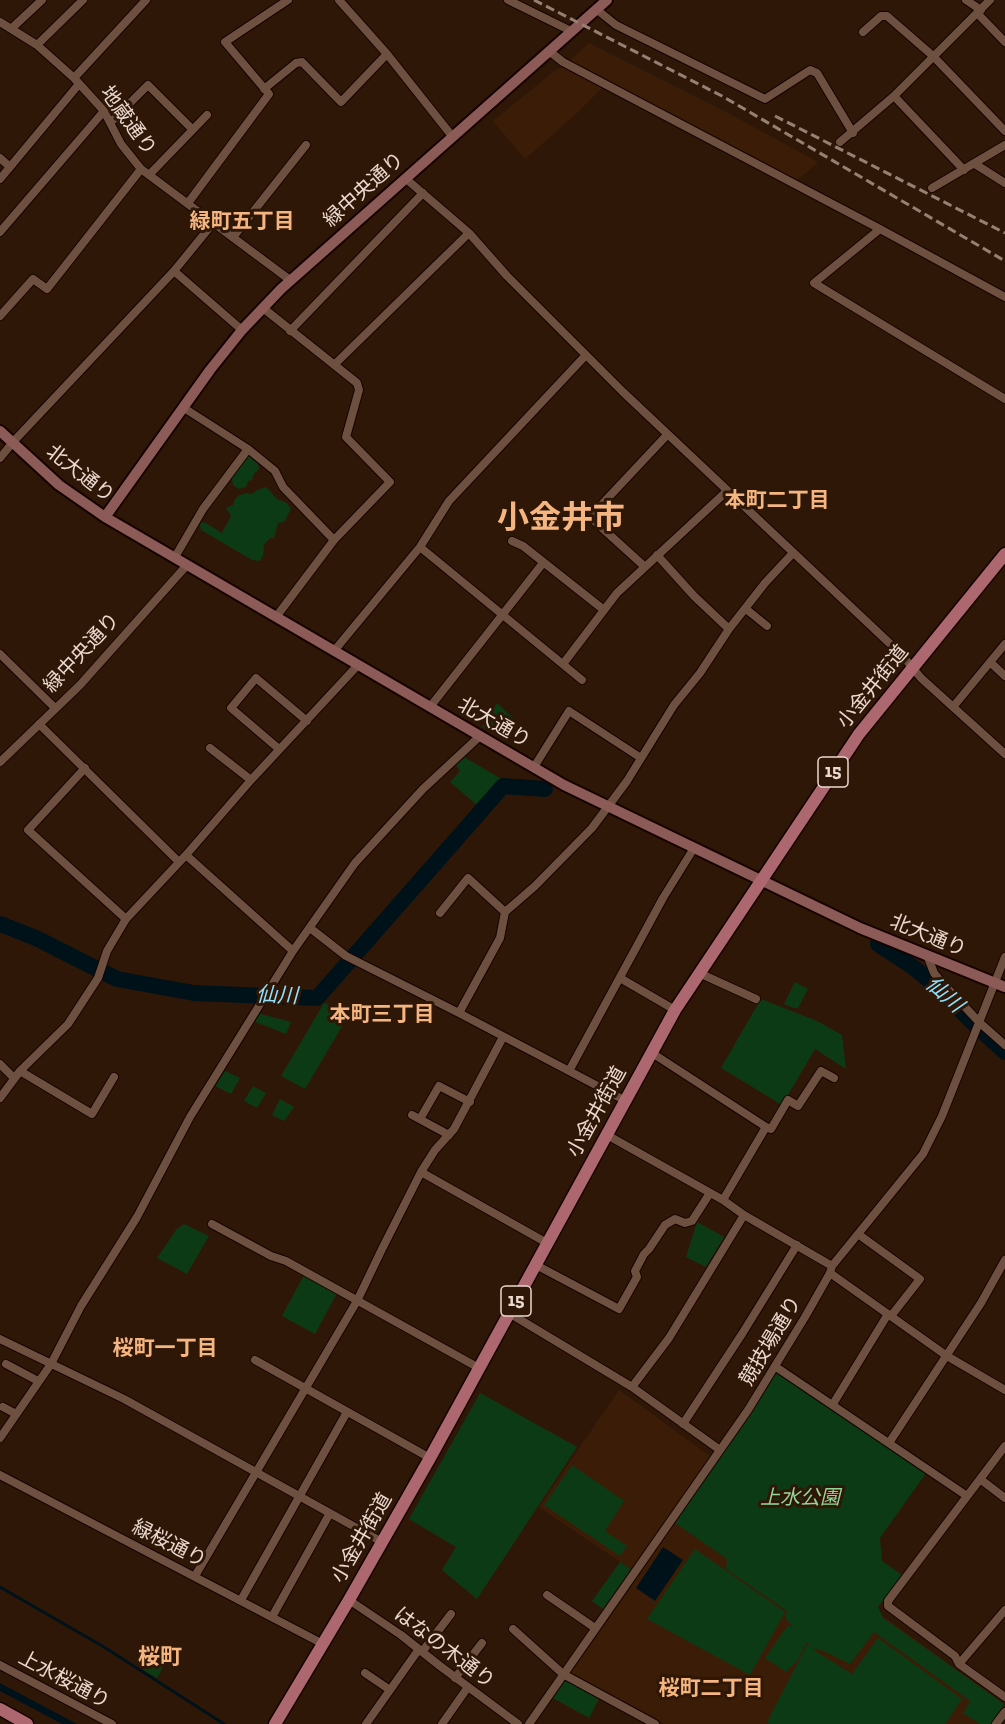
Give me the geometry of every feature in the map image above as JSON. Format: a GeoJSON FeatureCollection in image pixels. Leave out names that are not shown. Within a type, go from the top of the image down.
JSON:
{"type":"FeatureCollection","features":[{"type":"Feature","properties":{"kind":"main road","name":"小金井街道"},"geometry":{"type":"LineString","coordinates":[[274,1724],[349,1600],[430,1458],[675,1011],[859,734],[1005,554]]}},
{"type":"Feature","properties":{"kind":"main road"},"geometry":{"type":"LineString","coordinates":[[0,1709],[27,1724]]}},
{"type":"Feature","properties":{"kind":"street"},"geometry":{"type":"LineString","coordinates":[[12,28],[42,0]]}},
{"type":"Feature","properties":{"kind":"street"},"geometry":{"type":"LineString","coordinates":[[37,45],[83,0]]}},
{"type":"Feature","properties":{"kind":"street"},"geometry":{"type":"LineString","coordinates":[[0,179],[77,81],[146,0]]}},
{"type":"Feature","properties":{"kind":"street"},"geometry":{"type":"LineString","coordinates":[[188,203],[269,94],[225,42],[288,0]]}},
{"type":"Feature","properties":{"kind":"street"},"geometry":{"type":"LineString","coordinates":[[339,0],[387,54],[452,136]]}},
{"type":"Feature","properties":{"kind":"street"},"geometry":{"type":"LineString","coordinates":[[508,0],[572,31]]}},
{"type":"Feature","properties":{"kind":"street","name":"緑中央通り"},"geometry":{"type":"LineString","coordinates":[[105,517],[210,370],[242,330],[290,280],[607,0]]}},
{"type":"Feature","properties":{"kind":"street"},"geometry":{"type":"LineString","coordinates":[[966,0],[1005,42]]}},
{"type":"Feature","properties":{"kind":"street"},"geometry":{"type":"LineString","coordinates":[[840,142],[894,96],[990,0]]}},
{"type":"Feature","properties":{"kind":"street"},"geometry":{"type":"LineString","coordinates":[[596,9],[616,26],[765,99],[810,70],[817,73],[853,133]]}},
{"type":"Feature","properties":{"kind":"street"},"geometry":{"type":"LineString","coordinates":[[862,32],[881,16],[887,16],[933,56],[1005,131]]}},
{"type":"Feature","properties":{"kind":"street","name":"地蔵通り"},"geometry":{"type":"LineString","coordinates":[[0,22],[37,45],[77,81],[104,111],[122,144],[141,169],[234,236],[290,280]]}},
{"type":"Feature","properties":{"kind":"street"},"geometry":{"type":"LineString","coordinates":[[549,51],[563,62],[1005,297]]}},
{"type":"Feature","properties":{"kind":"street"},"geometry":{"type":"LineString","coordinates":[[264,88],[296,63],[302,62],[339,105],[387,54]]}},
{"type":"Feature","properties":{"kind":"street"},"geometry":{"type":"LineString","coordinates":[[111,122],[148,85],[192,129]]}},
{"type":"Feature","properties":{"kind":"street"},"geometry":{"type":"LineString","coordinates":[[894,96],[964,170]]}},
{"type":"Feature","properties":{"kind":"street"},"geometry":{"type":"LineString","coordinates":[[0,232],[104,111]]}},
{"type":"Feature","properties":{"kind":"street"},"geometry":{"type":"LineString","coordinates":[[149,175],[207,115]]}},
{"type":"Feature","properties":{"kind":"street"},"geometry":{"type":"LineString","coordinates":[[932,188],[1005,145]]}},
{"type":"Feature","properties":{"kind":"street"},"geometry":{"type":"LineString","coordinates":[[234,236],[306,146]]}},
{"type":"Feature","properties":{"kind":"street"},"geometry":{"type":"LineString","coordinates":[[0,158],[10,166]]}},
{"type":"Feature","properties":{"kind":"street"},"geometry":{"type":"LineString","coordinates":[[975,164],[1005,183]]}},
{"type":"Feature","properties":{"kind":"street"},"geometry":{"type":"LineString","coordinates":[[0,316],[33,279],[47,289],[141,169]]}},
{"type":"Feature","properties":{"kind":"street"},"geometry":{"type":"LineString","coordinates":[[405,178],[469,233],[507,276],[667,435],[902,655],[912,669],[1005,754]]}},
{"type":"Feature","properties":{"kind":"street"},"geometry":{"type":"LineString","coordinates":[[290,331],[423,193]]}},
{"type":"Feature","properties":{"kind":"street"},"geometry":{"type":"LineString","coordinates":[[0,458],[174,271],[214,222]]}},
{"type":"Feature","properties":{"kind":"street"},"geometry":{"type":"LineString","coordinates":[[880,229],[814,283],[1005,399]]}},
{"type":"Feature","properties":{"kind":"street"},"geometry":{"type":"LineString","coordinates":[[334,365],[469,233]]}},
{"type":"Feature","properties":{"kind":"street"},"geometry":{"type":"LineString","coordinates":[[174,271],[242,330]]}},
{"type":"Feature","properties":{"kind":"street"},"geometry":{"type":"LineString","coordinates":[[263,308],[357,383],[359,390],[346,438],[390,482],[334,540],[276,617]]}},
{"type":"Feature","properties":{"kind":"street"},"geometry":{"type":"LineString","coordinates":[[334,651],[420,547],[449,501],[586,355]]}},
{"type":"Feature","properties":{"kind":"street"},"geometry":{"type":"LineString","coordinates":[[184,408],[248,449],[275,471],[283,487],[334,540]]}},
{"type":"Feature","properties":{"kind":"street","name":"北大通り"},"geometry":{"type":"LineString","coordinates":[[0,431],[59,485],[105,517],[534,767],[860,928],[1005,987]]}},
{"type":"Feature","properties":{"kind":"street"},"geometry":{"type":"LineString","coordinates":[[644,566],[590,517],[667,435]]}},
{"type":"Feature","properties":{"kind":"street"},"geometry":{"type":"LineString","coordinates":[[175,557],[203,509],[248,449]]}},
{"type":"Feature","properties":{"kind":"street"},"geometry":{"type":"LineString","coordinates":[[563,664],[617,593],[727,491]]}},
{"type":"Feature","properties":{"kind":"street"},"geometry":{"type":"LineString","coordinates":[[512,541],[523,546],[604,610]]}},
{"type":"Feature","properties":{"kind":"street"},"geometry":{"type":"LineString","coordinates":[[420,547],[582,680]]}},
{"type":"Feature","properties":{"kind":"street"},"geometry":{"type":"LineString","coordinates":[[459,1013],[500,938],[505,912],[577,845],[609,806],[674,705],[700,673],[729,629],[765,583],[793,553]]}},
{"type":"Feature","properties":{"kind":"street"},"geometry":{"type":"LineString","coordinates":[[657,555],[694,596],[729,629]]}},
{"type":"Feature","properties":{"kind":"street"},"geometry":{"type":"LineString","coordinates":[[430,706],[543,563]]}},
{"type":"Feature","properties":{"kind":"street","name":"緑中央通り"},"geometry":{"type":"LineString","coordinates":[[0,762],[80,685],[187,565]]}},
{"type":"Feature","properties":{"kind":"street"},"geometry":{"type":"LineString","coordinates":[[746,609],[766,626]]}},
{"type":"Feature","properties":{"kind":"street"},"geometry":{"type":"LineString","coordinates":[[953,707],[1005,644]]}},
{"type":"Feature","properties":{"kind":"street"},"geometry":{"type":"LineString","coordinates":[[0,654],[55,708]]}},
{"type":"Feature","properties":{"kind":"street"},"geometry":{"type":"LineString","coordinates":[[990,662],[1005,676]]}},
{"type":"Feature","properties":{"kind":"street"},"geometry":{"type":"LineString","coordinates":[[0,1098],[20,1071],[68,1024],[98,978],[108,951],[126,919],[186,855],[250,780],[358,665]]}},
{"type":"Feature","properties":{"kind":"street"},"geometry":{"type":"LineString","coordinates":[[279,749],[231,708],[256,678],[307,721]]}},
{"type":"Feature","properties":{"kind":"street"},"geometry":{"type":"LineString","coordinates":[[534,767],[568,711],[641,758]]}},
{"type":"Feature","properties":{"kind":"street"},"geometry":{"type":"LineString","coordinates":[[39,724],[179,862]]}},
{"type":"Feature","properties":{"kind":"street"},"geometry":{"type":"LineString","coordinates":[[0,1438],[51,1364],[81,1306],[137,1217],[190,1117],[293,951],[355,863],[423,789],[480,736]]}},
{"type":"Feature","properties":{"kind":"street"},"geometry":{"type":"LineString","coordinates":[[210,748],[250,780]]}},
{"type":"Feature","properties":{"kind":"street"},"geometry":{"type":"LineString","coordinates":[[85,768],[28,830],[126,919]]}},
{"type":"Feature","properties":{"kind":"street"},"geometry":{"type":"LineString","coordinates":[[569,1071],[663,898],[694,848]]}},
{"type":"Feature","properties":{"kind":"street"},"geometry":{"type":"LineString","coordinates":[[186,855],[293,951]]}},
{"type":"Feature","properties":{"kind":"street"},"geometry":{"type":"LineString","coordinates":[[440,913],[468,879],[505,912]]}},
{"type":"Feature","properties":{"kind":"street"},"geometry":{"type":"LineString","coordinates":[[310,928],[346,956],[626,1101]]}},
{"type":"Feature","properties":{"kind":"street"},"geometry":{"type":"LineString","coordinates":[[927,955],[934,973],[979,1022],[1005,1045]]}},
{"type":"Feature","properties":{"kind":"street","name":"競技場通り"},"geometry":{"type":"LineString","coordinates":[[529,1724],[776,1367],[831,1270],[923,1154],[942,1116],[1005,957]]}},
{"type":"Feature","properties":{"kind":"street"},"geometry":{"type":"LineString","coordinates":[[699,973],[756,999]]}},
{"type":"Feature","properties":{"kind":"street"},"geometry":{"type":"LineString","coordinates":[[620,978],[675,1011]]}},
{"type":"Feature","properties":{"kind":"street"},"geometry":{"type":"LineString","coordinates":[[195,1576],[357,1301],[421,1172],[435,1150],[449,1136],[470,1102],[503,1036]]}},
{"type":"Feature","properties":{"kind":"street"},"geometry":{"type":"LineString","coordinates":[[652,1053],[771,1129],[788,1100],[798,1106],[821,1071],[834,1078]]}},
{"type":"Feature","properties":{"kind":"street"},"geometry":{"type":"LineString","coordinates":[[0,1064],[14,1078]]}},
{"type":"Feature","properties":{"kind":"street"},"geometry":{"type":"LineString","coordinates":[[20,1071],[92,1114],[114,1077]]}},
{"type":"Feature","properties":{"kind":"street"},"geometry":{"type":"LineString","coordinates":[[420,1119],[440,1086],[470,1102]]}},
{"type":"Feature","properties":{"kind":"street"},"geometry":{"type":"LineString","coordinates":[[412,1115],[449,1136]]}},
{"type":"Feature","properties":{"kind":"street"},"geometry":{"type":"LineString","coordinates":[[723,1200],[766,1127]]}},
{"type":"Feature","properties":{"kind":"street"},"geometry":{"type":"LineString","coordinates":[[607,1135],[723,1200],[744,1215],[797,1245],[947,1356],[1005,1390]]}},
{"type":"Feature","properties":{"kind":"street"},"geometry":{"type":"LineString","coordinates":[[421,1172],[547,1243]]}},
{"type":"Feature","properties":{"kind":"street"},"geometry":{"type":"LineString","coordinates":[[536,1265],[619,1309],[637,1277],[635,1270],[664,1225],[675,1219],[685,1223],[692,1221],[710,1193]]}},
{"type":"Feature","properties":{"kind":"street"},"geometry":{"type":"LineString","coordinates":[[632,1388],[669,1338],[744,1215]]}},
{"type":"Feature","properties":{"kind":"street"},"geometry":{"type":"LineString","coordinates":[[212,1224],[286,1261],[479,1368]]}},
{"type":"Feature","properties":{"kind":"street"},"geometry":{"type":"LineString","coordinates":[[833,1404],[890,1315],[920,1279],[858,1234]]}},
{"type":"Feature","properties":{"kind":"street"},"geometry":{"type":"LineString","coordinates":[[683,1424],[797,1245]]}},
{"type":"Feature","properties":{"kind":"street"},"geometry":{"type":"LineString","coordinates":[[889,1443],[981,1304],[1005,1260]]}},
{"type":"Feature","properties":{"kind":"street"},"geometry":{"type":"LineString","coordinates":[[510,1313],[632,1388],[720,1450]]}},
{"type":"Feature","properties":{"kind":"street"},"geometry":{"type":"LineString","coordinates":[[0,1339],[124,1398],[382,1542]]}},
{"type":"Feature","properties":{"kind":"street"},"geometry":{"type":"LineString","coordinates":[[255,1360],[264,1362],[306,1389],[430,1458]]}},
{"type":"Feature","properties":{"kind":"street"},"geometry":{"type":"LineString","coordinates":[[6,1364],[38,1381]]}},
{"type":"Feature","properties":{"kind":"street"},"geometry":{"type":"LineString","coordinates":[[776,1367],[967,1496]]}},
{"type":"Feature","properties":{"kind":"street"},"geometry":{"type":"LineString","coordinates":[[3,1407],[16,1414]]}},
{"type":"Feature","properties":{"kind":"street"},"geometry":{"type":"LineString","coordinates":[[241,1600],[347,1412]]}},
{"type":"Feature","properties":{"kind":"street"},"geometry":{"type":"LineString","coordinates":[[1004,1450],[888,1601],[888,1606],[955,1656],[959,1664],[1004,1695]]}},
{"type":"Feature","properties":{"kind":"street","name":"緑桜通り"},"geometry":{"type":"LineString","coordinates":[[0,1476],[322,1644]]}},
{"type":"Feature","properties":{"kind":"street"},"geometry":{"type":"LineString","coordinates":[[980,1479],[1005,1498]]}},
{"type":"Feature","properties":{"kind":"street"},"geometry":{"type":"LineString","coordinates":[[272,1617],[330,1513]]}},
{"type":"Feature","properties":{"kind":"street"},"geometry":{"type":"LineString","coordinates":[[547,1595],[595,1628]]}},
{"type":"Feature","properties":{"kind":"street","name":"はなの木通り"},"geometry":{"type":"LineString","coordinates":[[349,1600],[401,1635],[518,1724]]}},
{"type":"Feature","properties":{"kind":"street"},"geometry":{"type":"LineString","coordinates":[[959,1664],[1005,1610]]}},
{"type":"Feature","properties":{"kind":"street"},"geometry":{"type":"LineString","coordinates":[[366,1724],[420,1650],[451,1614]]}},
{"type":"Feature","properties":{"kind":"street"},"geometry":{"type":"LineString","coordinates":[[513,1629],[563,1674],[655,1724]]}},
{"type":"Feature","properties":{"kind":"street"},"geometry":{"type":"LineString","coordinates":[[455,1678],[482,1643]]}},
{"type":"Feature","properties":{"kind":"street","name":"上水桜通り"},"geometry":{"type":"LineString","coordinates":[[0,1665],[112,1724]]}},
{"type":"Feature","properties":{"kind":"street"},"geometry":{"type":"LineString","coordinates":[[365,1673],[390,1690]]}},
{"type":"Feature","properties":{"kind":"street"},"geometry":{"type":"LineString","coordinates":[[442,1724],[468,1687]]}},
{"type":"Feature","properties":{"kind":"street"},"geometry":{"type":"LineString","coordinates":[[996,1724],[1005,1712]]}},
{"type":"Feature","properties":{"kind":"shaded area"},"geometry":{"type":"Polygon","coordinates":[[[589,43],[726,112],[818,162],[795,182],[607,83],[525,159],[493,121],[557,69],[562,68],[589,43]]]}},
{"type":"Feature","properties":{"kind":"shaded area"},"geometry":{"type":"Polygon","coordinates":[[[619,1390],[711,1457],[631,1569],[539,1507],[619,1390]]]}},
{"type":"Feature","properties":{"kind":"shaded area"},"geometry":{"type":"Polygon","coordinates":[[[675,1523],[805,1612],[795,1626],[850,1664],[884,1617],[1004,1704],[991,1724],[664,1724],[571,1673],[675,1523]]]}},
{"type":"Feature","properties":{"kind":"shaded area"},"geometry":{"type":"Polygon","coordinates":[[[663,1547],[683,1560],[655,1601],[636,1588],[663,1547]]]}},
{"type":"Feature","properties":{"kind":"shaded area"},"geometry":{"type":"Polygon","coordinates":[[[0,1683],[77,1724],[62,1724],[0,1691],[0,1683]]]}},
{"type":"Feature","properties":{"kind":"green space"},"geometry":{"type":"Polygon","coordinates":[[[246,456],[252,456],[259,468],[246,487],[239,489],[233,485],[232,479],[246,456]]]}},
{"type":"Feature","properties":{"kind":"green space"},"geometry":{"type":"Polygon","coordinates":[[[266,487],[277,499],[287,503],[291,509],[284,522],[278,523],[274,538],[270,538],[264,545],[260,561],[252,560],[201,530],[200,524],[204,522],[222,533],[231,516],[226,508],[233,505],[235,499],[240,495],[252,494],[266,487]]]}},
{"type":"Feature","properties":{"kind":"green space"},"geometry":{"type":"Polygon","coordinates":[[[497,703],[516,721],[502,738],[482,727],[497,703]]]}},
{"type":"Feature","properties":{"kind":"green space"},"geometry":{"type":"Polygon","coordinates":[[[464,757],[503,780],[478,806],[450,782],[460,771],[456,765],[464,757]]]}},
{"type":"Feature","properties":{"kind":"green space"},"geometry":{"type":"Polygon","coordinates":[[[795,982],[808,989],[798,1008],[784,1004],[795,982]]]}},
{"type":"Feature","properties":{"kind":"green space"},"geometry":{"type":"Polygon","coordinates":[[[761,999],[817,1021],[842,1035],[846,1069],[815,1049],[782,1105],[721,1068],[761,999]]]}},
{"type":"Feature","properties":{"kind":"green space"},"geometry":{"type":"Polygon","coordinates":[[[324,1003],[350,1013],[305,1089],[281,1076],[324,1003]]]}},
{"type":"Feature","properties":{"kind":"green space"},"geometry":{"type":"Polygon","coordinates":[[[257,1013],[291,1022],[286,1034],[253,1021],[257,1013]]]}},
{"type":"Feature","properties":{"kind":"green space"},"geometry":{"type":"Polygon","coordinates":[[[225,1071],[240,1078],[231,1094],[215,1086],[225,1071]]]}},
{"type":"Feature","properties":{"kind":"green space"},"geometry":{"type":"Polygon","coordinates":[[[253,1086],[266,1093],[257,1108],[244,1101],[253,1086]]]}},
{"type":"Feature","properties":{"kind":"green space"},"geometry":{"type":"Polygon","coordinates":[[[280,1099],[294,1107],[284,1121],[272,1115],[280,1099]]]}},
{"type":"Feature","properties":{"kind":"green space"},"geometry":{"type":"Polygon","coordinates":[[[697,1222],[724,1237],[706,1267],[686,1257],[697,1222]]]}},
{"type":"Feature","properties":{"kind":"green space"},"geometry":{"type":"Polygon","coordinates":[[[184,1224],[209,1236],[187,1274],[157,1258],[176,1230],[184,1224]]]}},
{"type":"Feature","properties":{"kind":"green space"},"geometry":{"type":"Polygon","coordinates":[[[304,1275],[337,1293],[315,1334],[282,1316],[304,1275]]]}},
{"type":"Feature","properties":{"kind":"green space","name":"上水公園"},"geometry":{"type":"Polygon","coordinates":[[[777,1372],[926,1473],[880,1538],[882,1561],[902,1575],[878,1607],[883,1618],[1004,1704],[991,1724],[980,1724],[963,1713],[970,1701],[874,1632],[850,1664],[819,1649],[812,1649],[852,1674],[878,1638],[962,1699],[945,1724],[771,1724],[767,1722],[807,1645],[810,1646],[807,1642],[797,1661],[786,1672],[765,1658],[788,1625],[793,1627],[785,1618],[787,1611],[726,1569],[727,1559],[675,1523],[777,1372]]]}},
{"type":"Feature","properties":{"kind":"green space"},"geometry":{"type":"Polygon","coordinates":[[[480,1393],[577,1447],[477,1599],[442,1570],[456,1547],[409,1519],[480,1393]]]}},
{"type":"Feature","properties":{"kind":"green space"},"geometry":{"type":"Polygon","coordinates":[[[572,1465],[624,1501],[605,1531],[627,1546],[620,1556],[544,1505],[572,1465]]]}},
{"type":"Feature","properties":{"kind":"green space"},"geometry":{"type":"Polygon","coordinates":[[[695,1549],[785,1612],[750,1675],[647,1619],[695,1549]]]}},
{"type":"Feature","properties":{"kind":"green space"},"geometry":{"type":"Polygon","coordinates":[[[620,1562],[631,1569],[603,1609],[592,1601],[620,1562]]]}},
{"type":"Feature","properties":{"kind":"green space"},"geometry":{"type":"Polygon","coordinates":[[[157,1646],[170,1654],[157,1678],[143,1670],[157,1646]]]}},
{"type":"Feature","properties":{"kind":"green space"},"geometry":{"type":"Polygon","coordinates":[[[568,1681],[599,1699],[589,1718],[553,1698],[563,1682],[568,1681]]]}},
{"type":"Feature","properties":{"kind":"waterway","name":"仙川"},"geometry":{"type":"LineString","coordinates":[[0,924],[36,938],[117,979],[194,993],[317,998],[503,786],[545,789]]}},
{"type":"Feature","properties":{"kind":"waterway","name":"仙川"},"geometry":{"type":"LineString","coordinates":[[878,944],[913,967],[940,989],[1005,1052]]}},
{"type":"Feature","properties":{"kind":"waterway"},"geometry":{"type":"LineString","coordinates":[[0,1587],[104,1647],[224,1724]]}},
{"type":"Feature","properties":{"kind":"railway"},"geometry":{"type":"LineString","coordinates":[[534,0],[722,96],[1005,261]]}},
{"type":"Feature","properties":{"kind":"railway"},"geometry":{"type":"LineString","coordinates":[[775,116],[1005,233]]}},
{"type":"Feature","properties":{"kind":"district","name":"緑町五丁目"},"geometry":{"type":"Point","coordinates":[242,222]}},
{"type":"Feature","properties":{"kind":"district","name":"本町二丁目"},"geometry":{"type":"Point","coordinates":[777,501]}},
{"type":"Feature","properties":{"kind":"district","name":"小金井市"},"geometry":{"type":"Point","coordinates":[561,519]}},
{"type":"Feature","properties":{"kind":"district","name":"本町三丁目"},"geometry":{"type":"Point","coordinates":[382,1015]}},
{"type":"Feature","properties":{"kind":"district","name":"桜町一丁目"},"geometry":{"type":"Point","coordinates":[165,1349]}},
{"type":"Feature","properties":{"kind":"district","name":"桜町"},"geometry":{"type":"Point","coordinates":[160,1658]}},
{"type":"Feature","properties":{"kind":"district","name":"桜町二丁目"},"geometry":{"type":"Point","coordinates":[711,1689]}}]}
